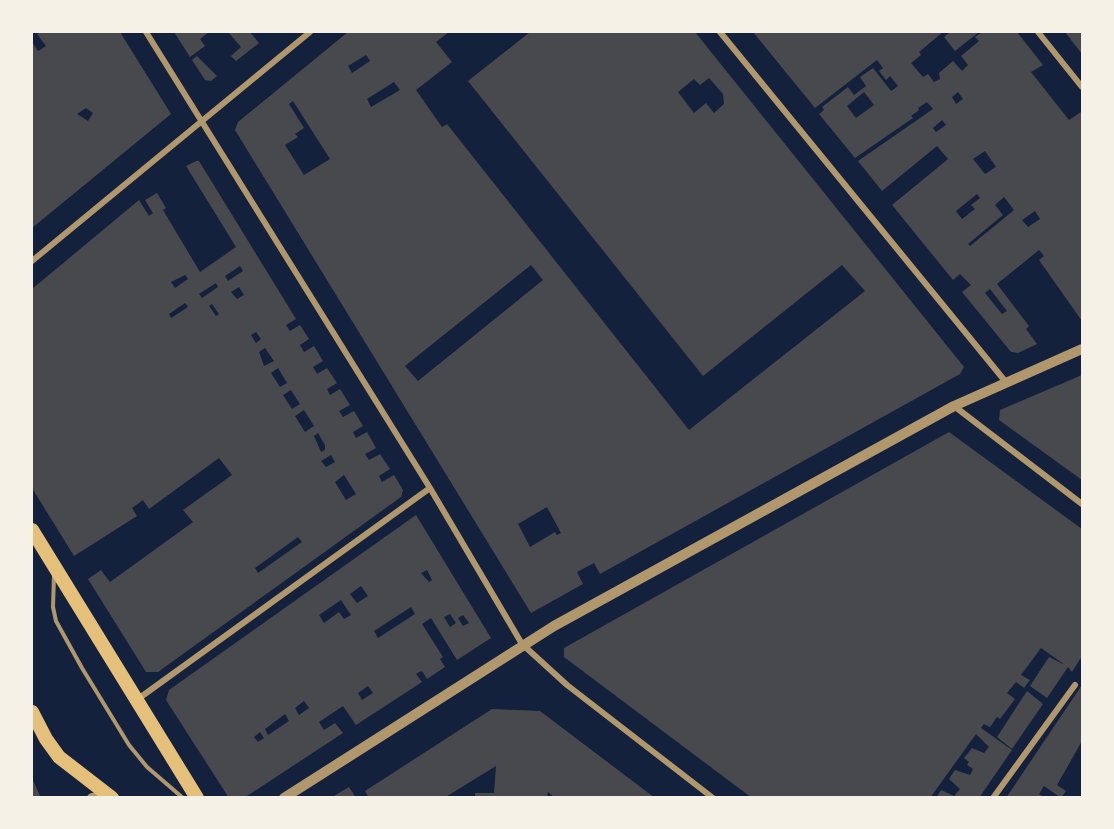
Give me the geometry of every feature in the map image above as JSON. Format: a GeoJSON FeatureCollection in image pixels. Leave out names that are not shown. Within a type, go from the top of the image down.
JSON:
{"type":"FeatureCollection","features":[{"type":"Feature","properties":{"kind":"main road"},"geometry":{"type":"LineString","coordinates":[[32,530],[39,548],[56,568],[197,798]]}},
{"type":"Feature","properties":{"kind":"main road"},"geometry":{"type":"LineString","coordinates":[[32,712],[46,739],[59,757],[110,796]]}},
{"type":"Feature","properties":{"kind":"street"},"geometry":{"type":"LineString","coordinates":[[146,32],[430,488],[522,644],[560,680],[713,798]]}},
{"type":"Feature","properties":{"kind":"street"},"geometry":{"type":"LineString","coordinates":[[32,261],[310,32]]}},
{"type":"Feature","properties":{"kind":"street"},"geometry":{"type":"LineString","coordinates":[[720,32],[1005,381]]}},
{"type":"Feature","properties":{"kind":"street"},"geometry":{"type":"LineString","coordinates":[[1038,32],[1083,87]]}},
{"type":"Feature","properties":{"kind":"street"},"geometry":{"type":"LineString","coordinates":[[284,798],[522,644],[954,406],[1005,381],[1083,348]]}},
{"type":"Feature","properties":{"kind":"street"},"geometry":{"type":"LineString","coordinates":[[954,406],[1083,504]]}},
{"type":"Feature","properties":{"kind":"street"},"geometry":{"type":"LineString","coordinates":[[138,699],[430,488]]}},
{"type":"Feature","properties":{"kind":"street"},"geometry":{"type":"LineString","coordinates":[[993,798],[1075,685]]}},
{"type":"Feature","properties":{"kind":"street"},"geometry":{"type":"LineString","coordinates":[[92,798],[110,796]]}},
{"type":"Feature","properties":{"kind":"lane"},"geometry":{"type":"LineString","coordinates":[[56,568],[53,601],[56,621],[129,746],[147,767],[183,798]]}},
{"type":"Feature","properties":{"kind":"building"},"geometry":{"type":"Polygon","coordinates":[[[40,32],[120,32],[171,114],[32,228],[32,42],[38,51],[46,46],[37,34],[40,32]],[[86,108],[77,114],[88,121],[93,113],[86,108]]]}},
{"type":"Feature","properties":{"kind":"building"},"geometry":{"type":"Polygon","coordinates":[[[174,32],[209,32],[200,39],[205,46],[190,57],[174,32]]]}},
{"type":"Feature","properties":{"kind":"building"},"geometry":{"type":"Polygon","coordinates":[[[228,32],[250,32],[259,43],[236,61],[231,56],[241,47],[228,32]]]}},
{"type":"Feature","properties":{"kind":"building"},"geometry":{"type":"Polygon","coordinates":[[[348,32],[449,32],[436,42],[452,62],[416,90],[442,127],[447,124],[689,430],[865,291],[842,265],[703,376],[468,81],[530,32],[695,32],[964,367],[960,374],[600,574],[594,563],[577,572],[583,584],[531,613],[235,130],[238,122],[348,32]],[[366,55],[348,66],[352,73],[370,61],[366,55]],[[709,78],[700,85],[694,79],[678,92],[694,113],[706,103],[714,113],[724,104],[723,94],[709,78]],[[394,82],[367,99],[371,107],[400,90],[394,82]],[[293,101],[289,104],[304,128],[295,134],[298,137],[285,145],[304,175],[330,159],[293,101]],[[531,265],[405,366],[418,381],[543,280],[531,265]],[[547,507],[518,524],[530,547],[555,532],[557,535],[561,533],[547,507]]]}},
{"type":"Feature","properties":{"kind":"building"},"geometry":{"type":"Polygon","coordinates":[[[753,32],[943,32],[919,52],[921,55],[911,63],[923,77],[928,74],[934,82],[940,79],[939,73],[953,61],[962,71],[968,65],[961,56],[979,41],[975,37],[982,32],[1017,32],[1043,65],[1031,72],[1069,120],[1081,112],[1082,115],[1082,321],[1039,260],[1044,256],[1039,250],[997,284],[1029,326],[1026,329],[1037,344],[1018,353],[1011,352],[962,292],[971,285],[960,274],[953,280],[892,205],[948,159],[937,146],[882,191],[858,161],[933,109],[927,102],[911,116],[913,118],[855,158],[819,114],[824,110],[822,107],[848,87],[854,95],[866,86],[860,77],[873,68],[891,91],[898,86],[890,76],[886,80],[879,71],[883,68],[877,60],[815,108],[753,32]],[[864,92],[847,106],[856,118],[874,105],[864,92]],[[958,92],[952,97],[956,104],[963,99],[958,92]],[[942,120],[933,128],[936,132],[946,125],[942,120]],[[985,151],[973,159],[985,174],[996,167],[985,151]],[[977,194],[956,211],[962,219],[975,209],[971,205],[980,198],[977,194]],[[1004,197],[995,205],[1003,215],[968,244],[970,246],[1014,210],[1004,197]],[[1035,211],[1022,220],[1028,227],[1040,219],[1035,211]],[[990,289],[985,293],[1002,314],[1007,311],[990,289]]]}},
{"type":"Feature","properties":{"kind":"building"},"geometry":{"type":"Polygon","coordinates":[[[950,32],[979,32],[955,51],[944,37],[950,32]]]}},
{"type":"Feature","properties":{"kind":"building"},"geometry":{"type":"Polygon","coordinates":[[[1065,32],[1082,32],[1082,54],[1075,45],[1065,32]]]}},
{"type":"Feature","properties":{"kind":"building"},"geometry":{"type":"Polygon","coordinates":[[[197,56],[217,76],[211,81],[205,80],[192,60],[197,56]]]}},
{"type":"Feature","properties":{"kind":"building"},"geometry":{"type":"Polygon","coordinates":[[[199,161],[296,319],[286,325],[290,331],[300,325],[309,339],[300,345],[304,352],[314,346],[323,361],[313,367],[317,374],[327,368],[337,383],[327,389],[330,395],[340,389],[350,405],[339,411],[343,417],[354,411],[363,426],[353,432],[356,438],[367,432],[376,448],[365,454],[369,460],[380,454],[390,469],[379,476],[382,482],[394,475],[403,490],[401,497],[158,672],[146,672],[88,579],[101,570],[110,582],[193,522],[183,510],[232,475],[219,458],[149,509],[143,500],[132,508],[137,516],[74,556],[32,488],[32,289],[139,200],[149,216],[153,213],[145,200],[157,193],[166,208],[163,210],[200,272],[236,247],[186,166],[199,161]],[[240,266],[225,276],[228,281],[243,271],[240,266]],[[185,275],[171,282],[175,288],[188,279],[185,275]],[[216,283],[199,294],[202,298],[218,287],[216,283]],[[239,287],[231,292],[237,299],[244,295],[239,287]],[[185,303],[169,314],[171,318],[188,307],[185,303]],[[212,304],[209,306],[216,316],[219,314],[212,304]],[[256,332],[251,335],[256,343],[261,339],[256,332]],[[265,348],[259,352],[264,366],[274,361],[265,348]],[[278,368],[271,373],[280,387],[287,383],[278,368]],[[291,390],[283,395],[292,409],[300,404],[291,390]],[[304,410],[295,416],[305,432],[314,426],[304,410]],[[318,433],[314,436],[321,452],[325,450],[325,445],[318,433]],[[331,455],[321,461],[326,467],[335,462],[331,455]],[[344,475],[335,482],[346,500],[356,494],[344,475]],[[298,537],[255,568],[258,573],[302,542],[298,537]]]}},
{"type":"Feature","properties":{"kind":"building"},"geometry":{"type":"Polygon","coordinates":[[[1082,375],[1082,480],[999,420],[1000,410],[1082,375]]]}},
{"type":"Feature","properties":{"kind":"building"},"geometry":{"type":"Polygon","coordinates":[[[949,432],[1082,529],[1082,656],[1072,672],[1068,667],[1047,698],[1030,686],[1049,657],[1065,665],[1041,648],[1021,675],[1030,680],[1024,688],[1016,682],[1007,693],[1015,699],[1000,719],[997,717],[990,727],[984,724],[981,728],[1012,750],[979,798],[936,798],[941,790],[954,796],[960,789],[949,779],[955,770],[970,775],[973,769],[967,765],[969,762],[964,758],[972,748],[984,753],[989,747],[976,734],[930,798],[752,798],[564,657],[564,648],[949,432]]]}},
{"type":"Feature","properties":{"kind":"building"},"geometry":{"type":"Polygon","coordinates":[[[416,515],[491,638],[457,660],[431,618],[422,624],[443,657],[440,659],[445,667],[427,679],[422,671],[419,672],[416,674],[422,682],[356,725],[343,706],[319,722],[324,730],[335,723],[343,733],[244,798],[229,798],[166,700],[169,690],[416,515]],[[427,570],[421,573],[429,582],[432,580],[427,570]],[[361,586],[350,594],[357,603],[368,596],[361,586]],[[341,600],[319,615],[324,623],[339,612],[344,619],[351,615],[341,600]],[[411,607],[374,631],[378,638],[415,614],[411,607]],[[450,614],[444,617],[450,627],[456,623],[450,614]],[[463,615],[458,618],[463,626],[469,623],[463,615]],[[368,686],[358,693],[362,700],[373,693],[368,686]],[[304,701],[295,708],[299,715],[309,708],[304,701]],[[285,714],[265,729],[268,735],[289,721],[285,714]],[[260,732],[254,737],[258,742],[264,738],[260,732]]]}},
{"type":"Feature","properties":{"kind":"building"},"geometry":{"type":"Polygon","coordinates":[[[1082,685],[1082,741],[1057,785],[1066,791],[1061,798],[1044,786],[1039,794],[1045,798],[1006,798],[1082,685]]]}},
{"type":"Feature","properties":{"kind":"building"},"geometry":{"type":"Polygon","coordinates":[[[1027,691],[1043,704],[1012,749],[997,737],[1027,691]]]}},
{"type":"Feature","properties":{"kind":"building"},"geometry":{"type":"Polygon","coordinates":[[[492,709],[540,711],[655,798],[555,798],[548,792],[547,798],[475,798],[475,793],[494,793],[496,766],[444,798],[369,798],[365,791],[492,709]]]}},
{"type":"Feature","properties":{"kind":"building"},"geometry":{"type":"Polygon","coordinates":[[[32,778],[40,796],[40,798],[32,798],[32,778]]]}},
{"type":"Feature","properties":{"kind":"building"},"geometry":{"type":"Polygon","coordinates":[[[349,787],[356,798],[332,798],[337,794],[349,787]]]}}]}
